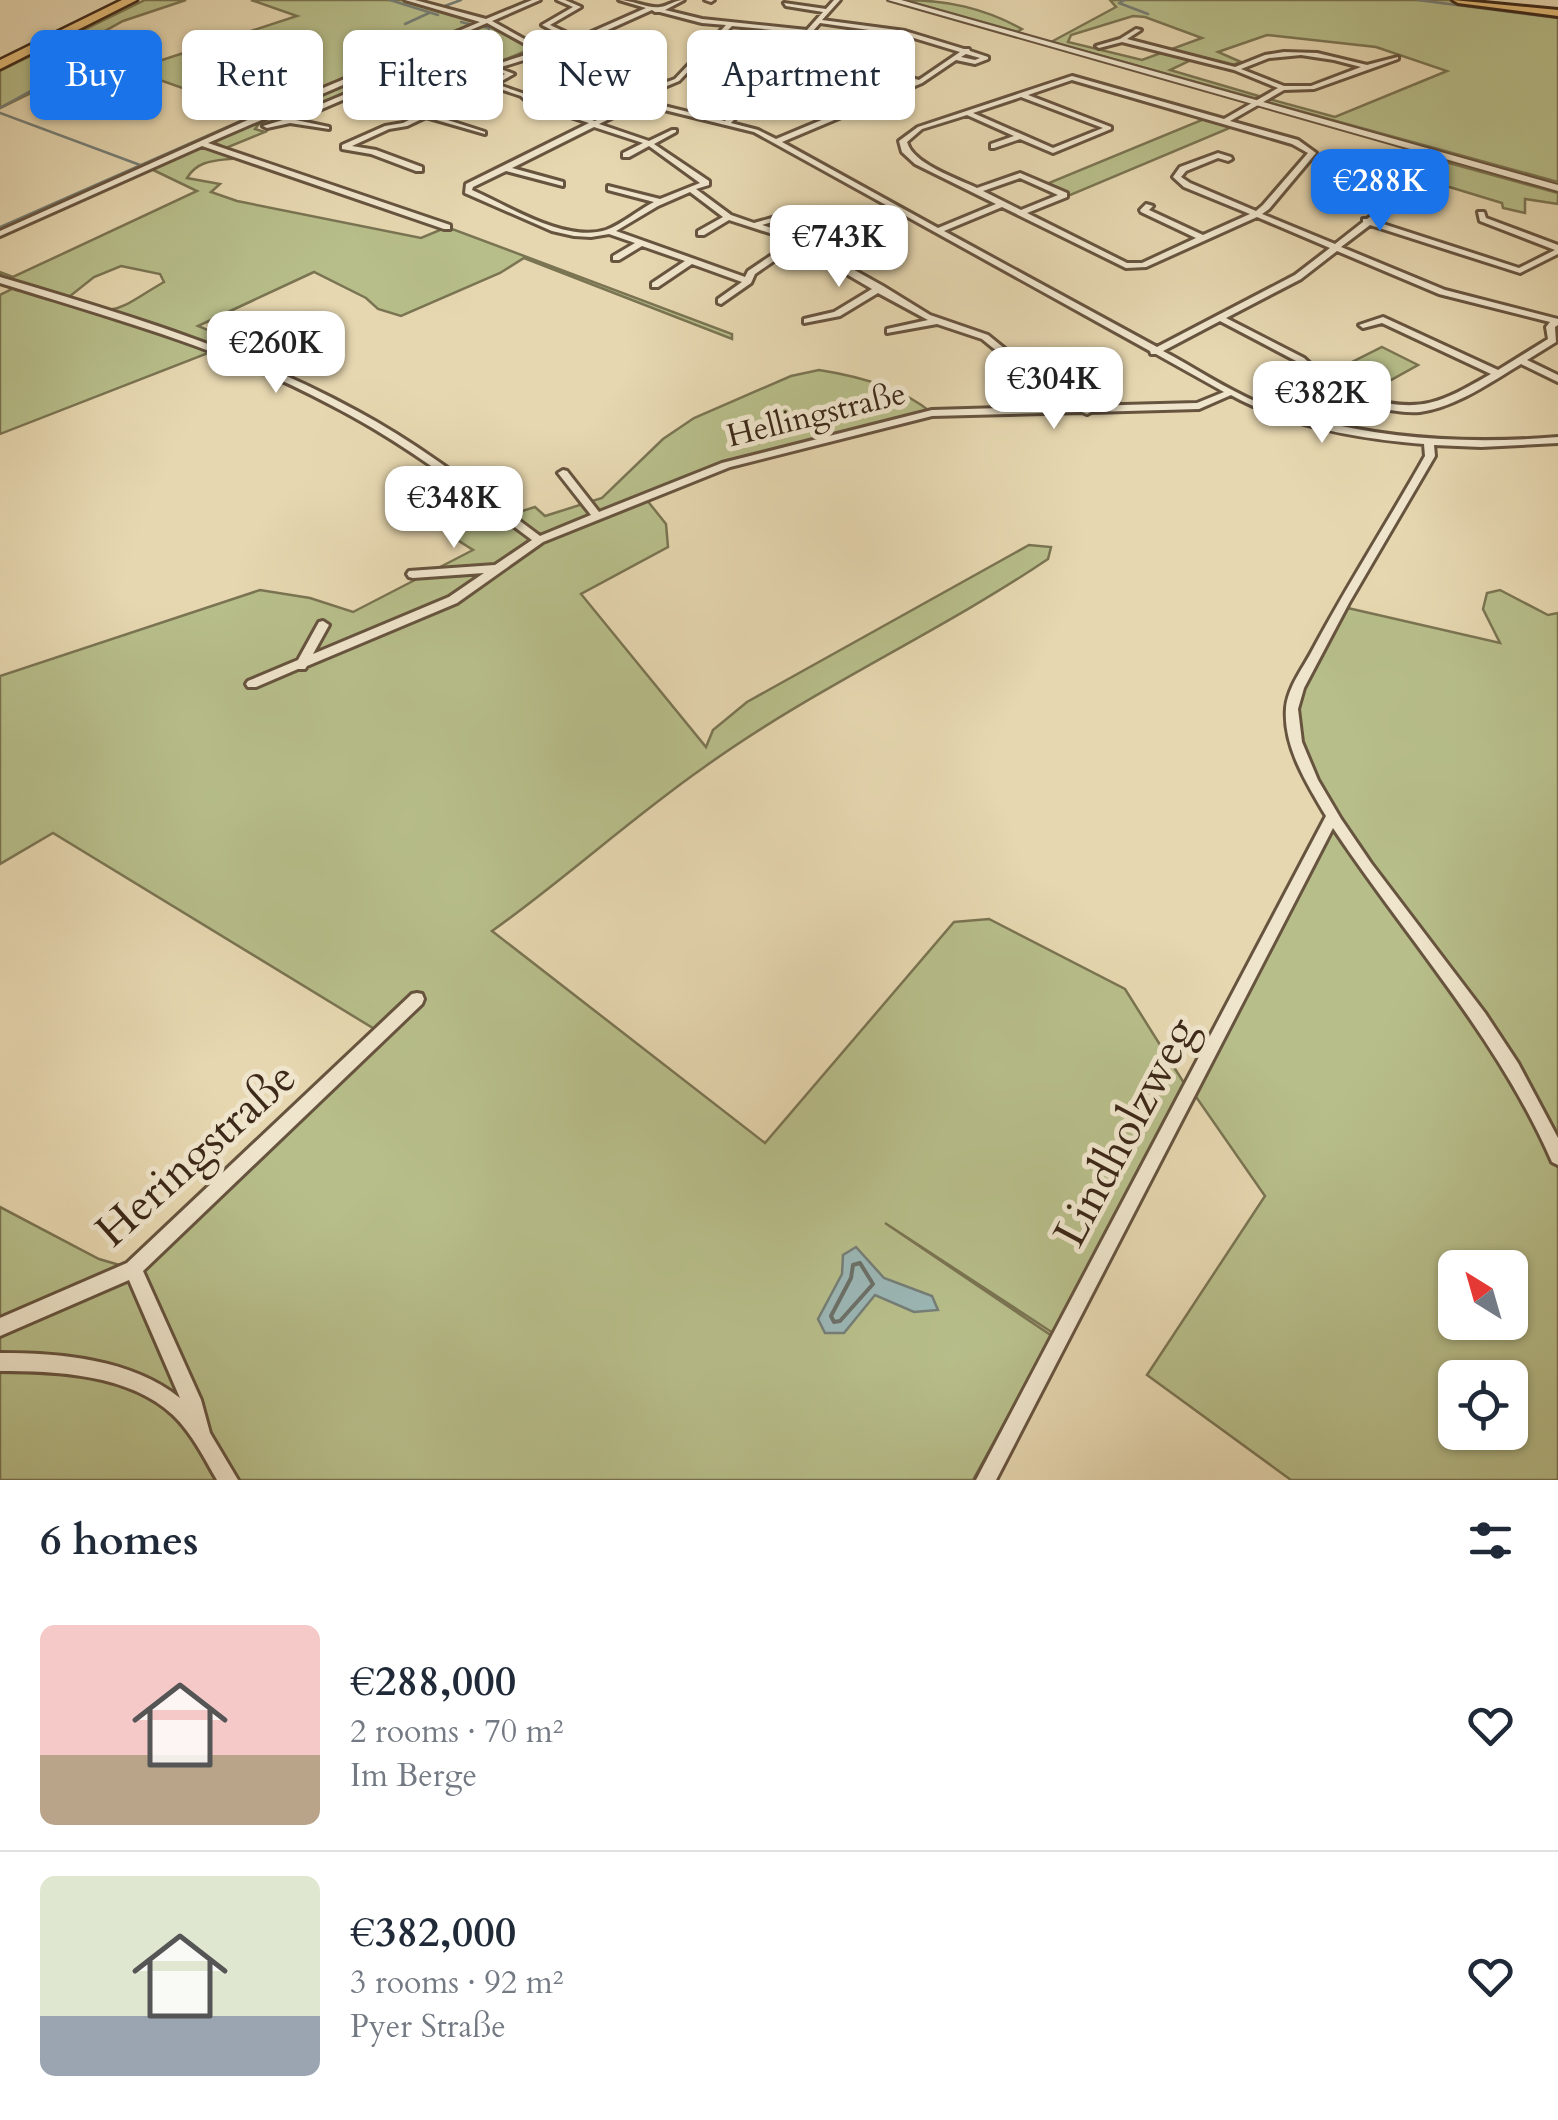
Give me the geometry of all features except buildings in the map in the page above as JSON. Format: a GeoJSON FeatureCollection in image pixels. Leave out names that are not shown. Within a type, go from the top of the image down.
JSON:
{"type":"FeatureCollection","features":[{"type":"Feature","properties":{"kind":"highway"},"geometry":{"type":"LineString","coordinates":[[0,57],[114,0]]}},
{"type":"Feature","properties":{"kind":"highway"},"geometry":{"type":"LineString","coordinates":[[0,65],[131,0]]}},
{"type":"Feature","properties":{"kind":"highway"},"geometry":{"type":"LineString","coordinates":[[1458,0],[1558,11]]}},
{"type":"Feature","properties":{"kind":"highway"},"geometry":{"type":"LineString","coordinates":[[1489,0],[1558,11]]}},
{"type":"Feature","properties":{"kind":"street"},"geometry":{"type":"LineString","coordinates":[[408,0],[486,22],[523,42]]}},
{"type":"Feature","properties":{"kind":"street"},"geometry":{"type":"LineString","coordinates":[[0,234],[201,143],[537,0]]}},
{"type":"Feature","properties":{"kind":"street"},"geometry":{"type":"LineString","coordinates":[[559,30],[544,23],[578,7],[560,0]]}},
{"type":"Feature","properties":{"kind":"street"},"geometry":{"type":"LineString","coordinates":[[622,0],[730,25],[786,30]]}},
{"type":"Feature","properties":{"kind":"street"},"geometry":{"type":"LineString","coordinates":[[605,30],[681,0]]}},
{"type":"Feature","properties":{"kind":"street"},"geometry":{"type":"LineString","coordinates":[[810,30],[837,0]]}},
{"type":"Feature","properties":{"kind":"street"},"geometry":{"type":"LineString","coordinates":[[892,0],[1558,188]]}},
{"type":"Feature","properties":{"kind":"street"},"geometry":{"type":"LineString","coordinates":[[786,4],[827,11]]}},
{"type":"Feature","properties":{"kind":"street"},"geometry":{"type":"LineString","coordinates":[[817,21],[905,32],[986,58],[976,62],[955,58]]}},
{"type":"Feature","properties":{"kind":"street"},"geometry":{"type":"LineString","coordinates":[[667,83],[677,80],[730,25]]}},
{"type":"Feature","properties":{"kind":"street"},"geometry":{"type":"LineString","coordinates":[[1099,46],[1122,40],[1138,30]]}},
{"type":"Feature","properties":{"kind":"street"},"geometry":{"type":"LineString","coordinates":[[1122,40],[1236,69],[1283,88],[1312,88],[1396,58]]}},
{"type":"Feature","properties":{"kind":"street"},"geometry":{"type":"LineString","coordinates":[[776,142],[920,82],[967,50]]}},
{"type":"Feature","properties":{"kind":"street"},"geometry":{"type":"LineString","coordinates":[[1236,69],[1283,52],[1346,60],[1367,67]]}},
{"type":"Feature","properties":{"kind":"street"},"geometry":{"type":"LineString","coordinates":[[1072,78],[1296,142],[1312,154],[1266,207],[1254,215],[1143,265],[1126,266],[918,162],[905,150],[903,140],[914,131],[1020,94],[1072,78]]}},
{"type":"Feature","properties":{"kind":"street"},"geometry":{"type":"LineString","coordinates":[[915,81],[920,82]]}},
{"type":"Feature","properties":{"kind":"street"},"geometry":{"type":"LineString","coordinates":[[1224,122],[1283,88]]}},
{"type":"Feature","properties":{"kind":"street"},"geometry":{"type":"LineString","coordinates":[[966,112],[1053,151],[1110,128],[1020,94]]}},
{"type":"Feature","properties":{"kind":"street"},"geometry":{"type":"LineString","coordinates":[[267,126],[343,98]]}},
{"type":"Feature","properties":{"kind":"street"},"geometry":{"type":"LineString","coordinates":[[667,108],[728,122],[776,142],[1229,393],[1286,416],[1341,431],[1429,442],[1558,440]]}},
{"type":"Feature","properties":{"kind":"street"},"geometry":{"type":"LineString","coordinates":[[416,120],[387,127],[344,147],[373,152],[419,169]]}},
{"type":"Feature","properties":{"kind":"street"},"geometry":{"type":"LineString","coordinates":[[442,120],[482,133]]}},
{"type":"Feature","properties":{"kind":"street"},"geometry":{"type":"LineString","coordinates":[[582,120],[594,124],[649,143],[706,183],[660,202],[609,232],[590,236],[568,232],[468,192],[469,186],[505,168],[594,124],[602,120]]}},
{"type":"Feature","properties":{"kind":"street"},"geometry":{"type":"LineString","coordinates":[[288,121],[327,128]]}},
{"type":"Feature","properties":{"kind":"street"},"geometry":{"type":"LineString","coordinates":[[626,155],[674,131]]}},
{"type":"Feature","properties":{"kind":"street"},"geometry":{"type":"LineString","coordinates":[[994,146],[1019,137]]}},
{"type":"Feature","properties":{"kind":"street"},"geometry":{"type":"LineString","coordinates":[[201,143],[412,210],[447,226]]}},
{"type":"Feature","properties":{"kind":"street"},"geometry":{"type":"LineString","coordinates":[[1228,159],[1218,155],[1184,169],[1177,177],[1254,215],[1442,292],[1557,322]]}},
{"type":"Feature","properties":{"kind":"street"},"geometry":{"type":"LineString","coordinates":[[505,168],[560,184]]}},
{"type":"Feature","properties":{"kind":"street"},"geometry":{"type":"LineString","coordinates":[[977,191],[1020,175],[1064,195],[1020,213]]}},
{"type":"Feature","properties":{"kind":"street"},"geometry":{"type":"LineString","coordinates":[[611,188],[660,202]]}},
{"type":"Feature","properties":{"kind":"street"},"geometry":{"type":"LineString","coordinates":[[692,189],[728,217],[797,242],[940,320],[985,337],[1028,372],[1087,411]]}},
{"type":"Feature","properties":{"kind":"street"},"geometry":{"type":"LineString","coordinates":[[1154,352],[1298,277],[1333,246],[1405,194]]}},
{"type":"Feature","properties":{"kind":"street"},"geometry":{"type":"LineString","coordinates":[[937,230],[1004,204]]}},
{"type":"Feature","properties":{"kind":"street"},"geometry":{"type":"LineString","coordinates":[[1150,206],[1144,210],[1202,238]]}},
{"type":"Feature","properties":{"kind":"street"},"geometry":{"type":"LineString","coordinates":[[1480,214],[1483,219],[1558,250]]}},
{"type":"Feature","properties":{"kind":"street"},"geometry":{"type":"LineString","coordinates":[[754,225],[783,216]]}},
{"type":"Feature","properties":{"kind":"street"},"geometry":{"type":"LineString","coordinates":[[701,234],[728,217]]}},
{"type":"Feature","properties":{"kind":"street"},"geometry":{"type":"LineString","coordinates":[[1366,221],[1520,271],[1558,250]]}},
{"type":"Feature","properties":{"kind":"street"},"geometry":{"type":"LineString","coordinates":[[609,232],[748,281]]}},
{"type":"Feature","properties":{"kind":"street"},"geometry":{"type":"LineString","coordinates":[[721,301],[748,281],[750,273],[797,242]]}},
{"type":"Feature","properties":{"kind":"street"},"geometry":{"type":"LineString","coordinates":[[616,258],[641,243]]}},
{"type":"Feature","properties":{"kind":"street"},"geometry":{"type":"LineString","coordinates":[[655,286],[692,260]]}},
{"type":"Feature","properties":{"kind":"street"},"geometry":{"type":"LineString","coordinates":[[0,280],[213,349],[330,400],[395,436],[539,540]]}},
{"type":"Feature","properties":{"kind":"street"},"geometry":{"type":"LineString","coordinates":[[807,321],[837,314],[880,288]]}},
{"type":"Feature","properties":{"kind":"street"},"geometry":{"type":"LineString","coordinates":[[1220,318],[1301,360],[1315,373],[1316,384],[1327,390],[1387,406],[1435,407],[1553,340],[1550,327],[1557,322]]}},
{"type":"Feature","properties":{"kind":"street"},"geometry":{"type":"LineString","coordinates":[[890,332],[940,320]]}},
{"type":"Feature","properties":{"kind":"street"},"geometry":{"type":"LineString","coordinates":[[1363,325],[1382,320],[1495,372]]}},
{"type":"Feature","properties":{"kind":"street"},"geometry":{"type":"LineString","coordinates":[[1520,360],[1558,379]]}},
{"type":"Feature","properties":{"kind":"street","name":"Hellingstraße"},"geometry":{"type":"LineString","coordinates":[[252,684],[452,600],[539,540],[726,465],[932,413],[1199,406],[1229,393]]}},
{"type":"Feature","properties":{"kind":"street"},"geometry":{"type":"LineString","coordinates":[[1429,442],[1430,456],[1340,606],[1292,708],[1293,730],[1331,818],[1480,1017],[1522,1082],[1558,1157]]}},
{"type":"Feature","properties":{"kind":"street"},"geometry":{"type":"LineString","coordinates":[[563,473],[597,516]]}},
{"type":"Feature","properties":{"kind":"street"},"geometry":{"type":"LineString","coordinates":[[412,574],[498,568]]}},
{"type":"Feature","properties":{"kind":"street"},"geometry":{"type":"LineString","coordinates":[[301,666],[323,625]]}},
{"type":"Feature","properties":{"kind":"street","name":"Lindholzweg"},"geometry":{"type":"LineString","coordinates":[[986,1480],[1331,818]]}},
{"type":"Feature","properties":{"kind":"street","name":"Heringstraße"},"geometry":{"type":"LineString","coordinates":[[0,1327],[133,1269],[417,999]]}},
{"type":"Feature","properties":{"kind":"street"},"geometry":{"type":"LineString","coordinates":[[133,1269],[194,1406],[203,1441]]}},
{"type":"Feature","properties":{"kind":"street"},"geometry":{"type":"LineString","coordinates":[[0,1362],[23,1361],[126,1376],[178,1407],[228,1480]]}},
{"type":"Feature","properties":{"kind":"green space"},"geometry":{"type":"Polygon","coordinates":[[[145,0],[186,0],[107,30],[84,30],[145,0]]]}},
{"type":"Feature","properties":{"kind":"green space"},"geometry":{"type":"Polygon","coordinates":[[[251,0],[408,0],[497,26],[493,28],[497,30],[343,30],[343,96],[323,104],[323,30],[254,30],[297,16],[251,0]]]}},
{"type":"Feature","properties":{"kind":"green space"},"geometry":{"type":"Polygon","coordinates":[[[904,0],[965,7],[1022,29],[1017,32],[904,0]]]}},
{"type":"Feature","properties":{"kind":"green space"},"geometry":{"type":"Polygon","coordinates":[[[1110,0],[1448,0],[1558,14],[1558,182],[1267,102],[1269,99],[1335,117],[1447,71],[1376,47],[1267,35],[1218,52],[1241,62],[1230,66],[1193,59],[1170,70],[1262,97],[1254,98],[1051,42],[1116,7],[1110,0]],[[1133,16],[1071,35],[1068,42],[1142,60],[1202,38],[1133,16]]]}},
{"type":"Feature","properties":{"kind":"green space"},"geometry":{"type":"Polygon","coordinates":[[[503,34],[523,45],[523,52],[503,60],[503,34]]]}},
{"type":"Feature","properties":{"kind":"green space"},"geometry":{"type":"Polygon","coordinates":[[[182,54],[182,88],[162,81],[162,60],[182,54]]]}},
{"type":"Feature","properties":{"kind":"green space"},"geometry":{"type":"Polygon","coordinates":[[[30,56],[30,93],[0,108],[0,71],[30,56]]]}},
{"type":"Feature","properties":{"kind":"green space"},"geometry":{"type":"Polygon","coordinates":[[[1204,119],[1232,127],[1068,196],[1044,185],[1204,119]]]}},
{"type":"Feature","properties":{"kind":"green space"},"geometry":{"type":"Polygon","coordinates":[[[255,120],[278,120],[259,124],[255,129],[265,132],[226,148],[211,141],[255,120]]]}},
{"type":"Feature","properties":{"kind":"green space"},"geometry":{"type":"Polygon","coordinates":[[[203,146],[237,158],[204,164],[187,178],[220,184],[211,192],[237,201],[421,238],[447,227],[732,334],[732,339],[524,258],[500,273],[401,316],[378,309],[366,298],[314,272],[198,326],[215,333],[216,350],[0,434],[0,295],[18,286],[0,280],[0,272],[13,277],[197,191],[149,168],[203,146]],[[121,266],[94,277],[65,300],[96,309],[117,308],[164,282],[160,274],[121,266]]]}},
{"type":"Feature","properties":{"kind":"green space"},"geometry":{"type":"Polygon","coordinates":[[[1409,152],[1558,193],[1558,204],[1525,199],[1525,213],[1387,168],[1409,152]]]}},
{"type":"Feature","properties":{"kind":"green space"},"geometry":{"type":"Polygon","coordinates":[[[1382,347],[1418,365],[1391,380],[1354,361],[1382,347]]]}},
{"type":"Feature","properties":{"kind":"green space"},"geometry":{"type":"Polygon","coordinates":[[[819,370],[878,384],[907,396],[932,413],[726,465],[646,499],[666,524],[668,547],[581,594],[706,747],[713,730],[747,702],[1029,545],[1051,547],[1048,559],[745,739],[492,931],[765,1143],[954,922],[989,919],[1125,989],[1184,1083],[1053,1333],[885,1223],[1052,1336],[973,1480],[0,1480],[0,1207],[99,1259],[133,1269],[381,1033],[53,833],[0,864],[0,676],[260,590],[310,598],[353,612],[473,550],[448,534],[448,511],[459,493],[491,486],[510,501],[516,513],[535,507],[545,516],[602,498],[663,439],[694,418],[791,376],[819,370]]]}},
{"type":"Feature","properties":{"kind":"green space"},"geometry":{"type":"Polygon","coordinates":[[[1500,590],[1548,615],[1558,613],[1558,1480],[1291,1480],[1147,1375],[1265,1196],[1194,1094],[1331,818],[1303,757],[1292,708],[1339,606],[1500,643],[1483,609],[1487,593],[1500,590]]]}},
{"type":"Feature","properties":{"kind":"water"},"geometry":{"type":"Polygon","coordinates":[[[856,1247],[884,1278],[932,1296],[938,1310],[914,1312],[875,1295],[844,1333],[825,1333],[818,1319],[842,1274],[843,1255],[856,1247]]]}},
{"type":"Feature","properties":{"kind":"waterway"},"geometry":{"type":"LineString","coordinates":[[390,0],[438,15]]}},
{"type":"Feature","properties":{"kind":"waterway"},"geometry":{"type":"LineString","coordinates":[[442,7],[461,0]]}},
{"type":"Feature","properties":{"kind":"waterway"},"geometry":{"type":"LineString","coordinates":[[1125,0],[1119,3],[1148,14]]}},
{"type":"Feature","properties":{"kind":"waterway"},"geometry":{"type":"LineString","coordinates":[[1418,0],[1558,18]]}},
{"type":"Feature","properties":{"kind":"waterway"},"geometry":{"type":"LineString","coordinates":[[405,24],[429,13]]}},
{"type":"Feature","properties":{"kind":"waterway"},"geometry":{"type":"LineString","coordinates":[[461,22],[473,25]]}},
{"type":"Feature","properties":{"kind":"waterway"},"geometry":{"type":"LineString","coordinates":[[478,26],[489,30]]}},
{"type":"Feature","properties":{"kind":"waterway"},"geometry":{"type":"LineString","coordinates":[[333,89],[480,27]]}},
{"type":"Feature","properties":{"kind":"waterway"},"geometry":{"type":"LineString","coordinates":[[0,108],[30,91]]}},
{"type":"Feature","properties":{"kind":"waterway"},"geometry":{"type":"LineString","coordinates":[[0,113],[140,165]]}},
{"type":"Feature","properties":{"kind":"waterway"},"geometry":{"type":"LineString","coordinates":[[0,227],[243,120]]}},
{"type":"Feature","properties":{"kind":"waterway"},"geometry":{"type":"LineString","coordinates":[[0,236],[59,210]]}}]}
